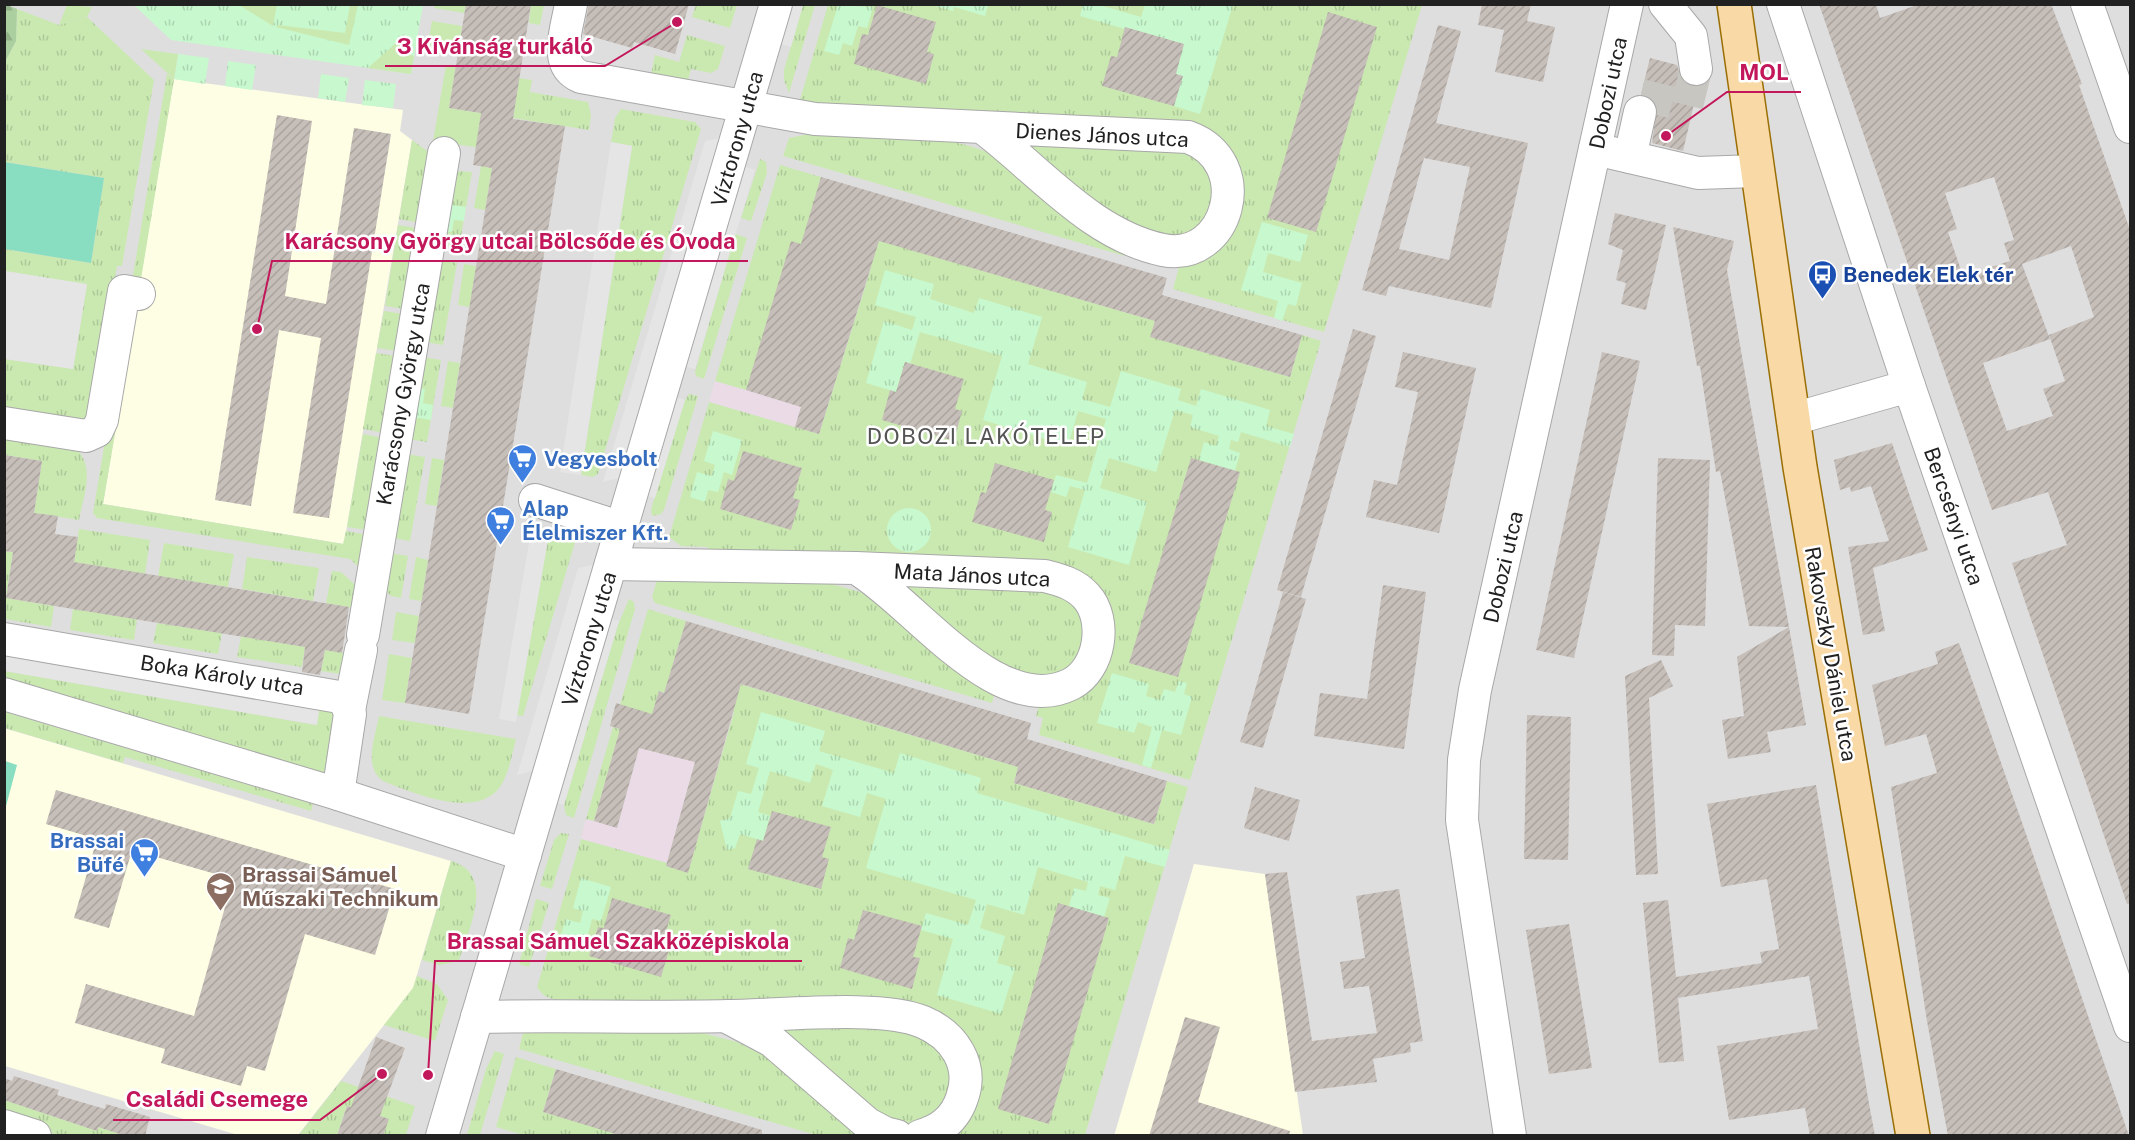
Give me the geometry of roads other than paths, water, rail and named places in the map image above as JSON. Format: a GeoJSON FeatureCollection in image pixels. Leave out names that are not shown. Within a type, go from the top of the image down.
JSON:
{"type":"FeatureCollection","features":[{"type":"Feature","properties":{"kind":"main road"},"geometry":{"type":"LineString","coordinates":[[1734,4],[1756,171]]}},
{"type":"Feature","properties":{"kind":"main road","name":"Rakovszky Dániel utca"},"geometry":{"type":"LineString","coordinates":[[1756,171],[1793,419],[1912,1136]]}},
{"type":"Feature","properties":{"kind":"street","name":"Dienes János utca"},"geometry":{"type":"LineString","coordinates":[[571,4],[563,58],[567,69],[585,79],[815,119],[1188,137],[1213,150],[1222,163],[1228,189],[1228,205],[1214,232],[1188,249],[1164,250],[1149,246],[1112,229],[1092,216],[982,128]]}},
{"type":"Feature","properties":{"kind":"street","name":"Víztorony utca"},"geometry":{"type":"LineString","coordinates":[[442,1136],[776,4]]}},
{"type":"Feature","properties":{"kind":"street","name":"Bercsényi utca"},"geometry":{"type":"LineString","coordinates":[[1783,4],[1909,386],[2130,1026]]}},
{"type":"Feature","properties":{"kind":"street"},"geometry":{"type":"LineString","coordinates":[[2087,4],[2130,127]]}},
{"type":"Feature","properties":{"kind":"street"},"geometry":{"type":"LineString","coordinates":[[1625,10],[1667,7],[1685,67]]}},
{"type":"Feature","properties":{"kind":"street","name":"Dobozi utca"},"geometry":{"type":"LineString","coordinates":[[1510,1136],[1466,861],[1462,820],[1464,760],[1475,690],[1625,10]]}},
{"type":"Feature","properties":{"kind":"street"},"geometry":{"type":"LineString","coordinates":[[1609,87],[1641,103],[1630,157]]}},
{"type":"Feature","properties":{"kind":"street"},"geometry":{"type":"LineString","coordinates":[[1595,150],[1698,173],[1756,171]]}},
{"type":"Feature","properties":{"kind":"street","name":"Karácsony György utca"},"geometry":{"type":"LineString","coordinates":[[349,710],[444,153]]}},
{"type":"Feature","properties":{"kind":"street"},"geometry":{"type":"LineString","coordinates":[[4,423],[86,436],[97,430],[102,420],[132,292]]}},
{"type":"Feature","properties":{"kind":"street"},"geometry":{"type":"LineString","coordinates":[[1793,419],[1909,386]]}},
{"type":"Feature","properties":{"kind":"street"},"geometry":{"type":"LineString","coordinates":[[535,500],[622,528]]}},
{"type":"Feature","properties":{"kind":"street","name":"Mata János utca"},"geometry":{"type":"LineString","coordinates":[[611,564],[856,568],[1031,574],[1060,580],[1074,586],[1092,606],[1098,631],[1093,660],[1079,678],[1059,689],[1043,692],[1013,687],[992,677],[955,651],[887,589],[856,568]]}},
{"type":"Feature","properties":{"kind":"street","name":"Boka Károly utca"},"geometry":{"type":"LineString","coordinates":[[4,639],[329,693],[342,698],[349,710]]}},
{"type":"Feature","properties":{"kind":"street"},"geometry":{"type":"LineString","coordinates":[[4,694],[338,794],[525,855]]}},
{"type":"Feature","properties":{"kind":"street"},"geometry":{"type":"LineString","coordinates":[[338,794],[349,710]]}},
{"type":"Feature","properties":{"kind":"street"},"geometry":{"type":"LineString","coordinates":[[477,1017],[726,1017],[872,1014],[921,1021],[939,1030],[954,1043],[963,1061],[966,1080],[964,1095],[958,1110],[948,1123],[934,1132],[920,1136]]}},
{"type":"Feature","properties":{"kind":"street"},"geometry":{"type":"LineString","coordinates":[[726,1017],[772,1041],[868,1124],[885,1133],[897,1136]]}},
{"type":"Feature","properties":{"kind":"street"},"geometry":{"type":"LineString","coordinates":[[4,1126],[36,1136]]}},
{"type":"Feature","properties":{"kind":"tunnel"},"geometry":{"type":"LineString","coordinates":[[1641,95],[1687,106],[1696,69]]}},
{"type":"Feature","properties":{"kind":"place","name":"3 Kívánság turkáló"},"geometry":{"type":"Point","coordinates":[677,22]}},
{"type":"Feature","properties":{"kind":"place","name":"MOL"},"geometry":{"type":"Point","coordinates":[1666,136]}},
{"type":"Feature","properties":{"kind":"place","name":"Benedek Elek tér"},"geometry":{"type":"Point","coordinates":[1822,300]}},
{"type":"Feature","properties":{"kind":"place","name":"Karácsony György utcai Bölcsőde és Óvoda"},"geometry":{"type":"Point","coordinates":[257,329]}},
{"type":"Feature","properties":{"kind":"place","name":"Vegyesbolt"},"geometry":{"type":"Point","coordinates":[523,484]}},
{"type":"Feature","properties":{"kind":"place","name":"Alap Élelmiszer Kft."},"geometry":{"type":"Point","coordinates":[501,546]}},
{"type":"Feature","properties":{"kind":"place","name":"Brassai Büfé"},"geometry":{"type":"Point","coordinates":[145,878]}},
{"type":"Feature","properties":{"kind":"place","name":"Brassai Sámuel Műszaki Technikum"},"geometry":{"type":"Point","coordinates":[221,912]}},
{"type":"Feature","properties":{"kind":"place","name":"Családi Csemege"},"geometry":{"type":"Point","coordinates":[382,1074]}},
{"type":"Feature","properties":{"kind":"place","name":"Brassai Sámuel Szakközépiskola"},"geometry":{"type":"Point","coordinates":[428,1075]}},
{"type":"Feature","properties":{"kind":"district","name":"DOBOZI LAKÓTELEP"},"geometry":{"type":"Point","coordinates":[986,436]}}]}
